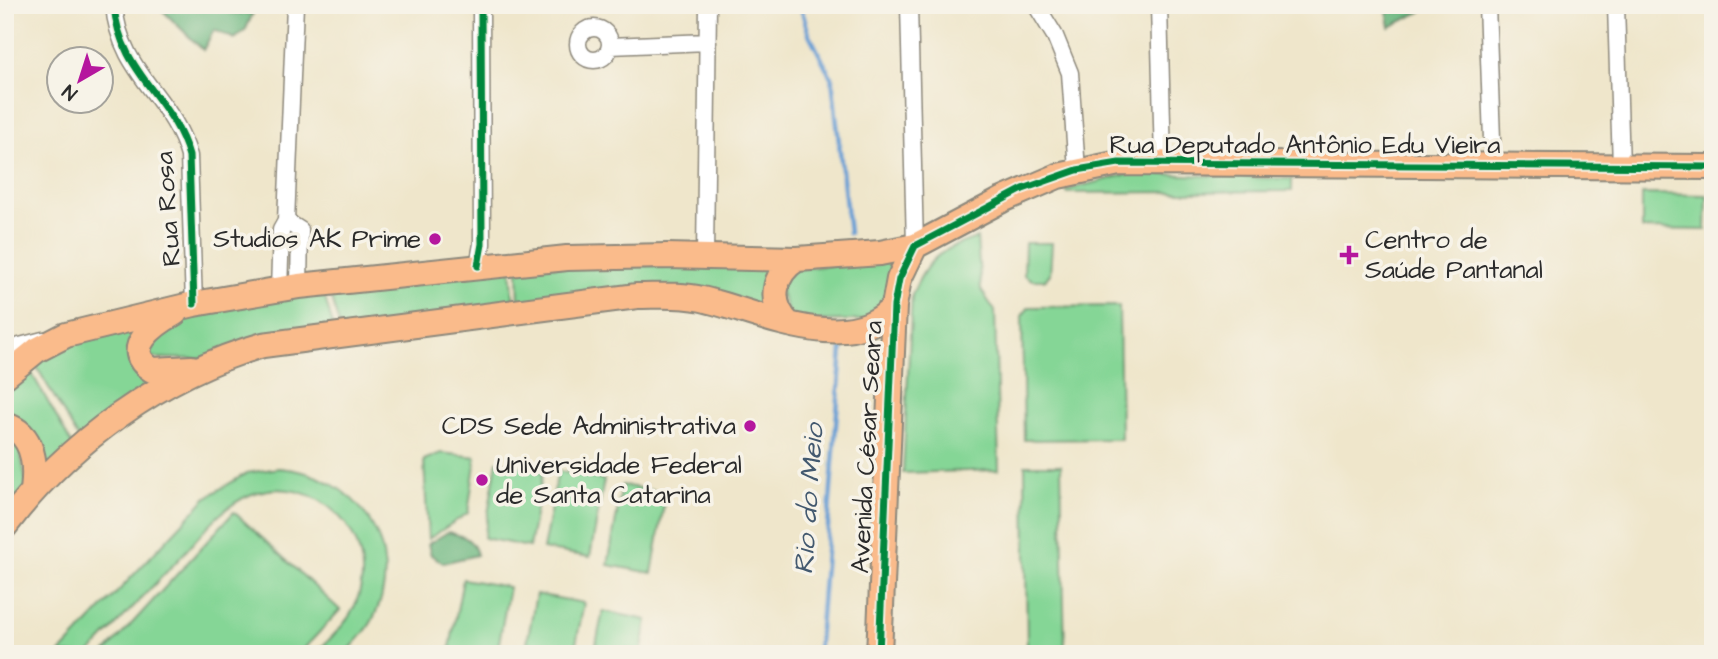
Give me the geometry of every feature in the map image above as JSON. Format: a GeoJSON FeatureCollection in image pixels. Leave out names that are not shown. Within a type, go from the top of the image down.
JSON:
{"type":"FeatureCollection","features":[{"type":"Feature","properties":{"kind":"main road","name":"Rua Deputado Antônio Edu Vieira"},"geometry":{"type":"LineString","coordinates":[[880,253],[915,246],[1023,189],[1077,170],[1119,163],[1713,167]]}},
{"type":"Feature","properties":{"kind":"main road","name":"Avenida César Seara"},"geometry":{"type":"LineString","coordinates":[[879,654],[894,306],[899,279],[915,246]]}},
{"type":"Feature","properties":{"kind":"main road"},"geometry":{"type":"LineString","coordinates":[[5,376],[37,350],[66,335],[189,306],[289,288],[478,267],[594,256],[797,259],[880,253],[888,260],[899,279]]}},
{"type":"Feature","properties":{"kind":"main road"},"geometry":{"type":"LineString","coordinates":[[789,324],[778,310],[775,294],[779,277],[797,259]]}},
{"type":"Feature","properties":{"kind":"main road"},"geometry":{"type":"LineString","coordinates":[[5,526],[33,491],[106,425],[155,393],[208,365],[243,351],[279,342],[491,317],[629,297],[698,298],[789,324],[830,330],[860,328],[881,319],[894,306]]}},
{"type":"Feature","properties":{"kind":"main road"},"geometry":{"type":"LineString","coordinates":[[189,306],[145,333],[138,345],[140,358],[152,370],[208,365]]}},
{"type":"Feature","properties":{"kind":"main road","name":"Avenida César Seara"},"geometry":{"type":"LineString","coordinates":[[860,328],[874,339],[889,377]]}},
{"type":"Feature","properties":{"kind":"main road"},"geometry":{"type":"LineString","coordinates":[[5,425],[20,434],[31,450],[36,465],[33,491]]}},
{"type":"Feature","properties":{"kind":"street","name":"Rua Rosa"},"geometry":{"type":"LineString","coordinates":[[114,5],[120,42],[132,65],[184,135],[192,177],[189,306]]}},
{"type":"Feature","properties":{"kind":"street"},"geometry":{"type":"LineString","coordinates":[[289,288],[300,230],[286,221],[295,5]]}},
{"type":"Feature","properties":{"kind":"street"},"geometry":{"type":"LineString","coordinates":[[478,267],[482,244],[481,5]]}},
{"type":"Feature","properties":{"kind":"street"},"geometry":{"type":"LineString","coordinates":[[705,256],[708,5]]}},
{"type":"Feature","properties":{"kind":"street"},"geometry":{"type":"LineString","coordinates":[[909,5],[915,246]]}},
{"type":"Feature","properties":{"kind":"street"},"geometry":{"type":"LineString","coordinates":[[1036,5],[1055,36],[1070,73],[1077,170]]}},
{"type":"Feature","properties":{"kind":"street"},"geometry":{"type":"LineString","coordinates":[[1158,5],[1163,162]]}},
{"type":"Feature","properties":{"kind":"street"},"geometry":{"type":"LineString","coordinates":[[1486,5],[1493,166]]}},
{"type":"Feature","properties":{"kind":"street"},"geometry":{"type":"LineString","coordinates":[[1616,5],[1621,167]]}},
{"type":"Feature","properties":{"kind":"street"},"geometry":{"type":"LineString","coordinates":[[610,46],[708,43]]}},
{"type":"Feature","properties":{"kind":"street"},"geometry":{"type":"LineString","coordinates":[[5,355],[20,346],[66,335]]}},
{"type":"Feature","properties":{"kind":"green space"},"geometry":{"type":"Polygon","coordinates":[[[157,5],[231,5],[231,13],[253,13],[246,29],[235,39],[214,30],[203,50],[157,5]]]}},
{"type":"Feature","properties":{"kind":"green space"},"geometry":{"type":"Polygon","coordinates":[[[1386,5],[1434,5],[1390,27],[1386,5]]]}},
{"type":"Feature","properties":{"kind":"green space"},"geometry":{"type":"Polygon","coordinates":[[[1132,173],[1292,179],[1292,191],[1067,193],[1066,190],[1132,173]]]}},
{"type":"Feature","properties":{"kind":"green space"},"geometry":{"type":"Polygon","coordinates":[[[1642,194],[1707,195],[1706,230],[1642,229],[1642,194]]]}},
{"type":"Feature","properties":{"kind":"green space"},"geometry":{"type":"Polygon","coordinates":[[[977,238],[981,290],[995,311],[999,470],[903,473],[912,295],[923,272],[936,257],[953,246],[977,238]]]}},
{"type":"Feature","properties":{"kind":"green space"},"geometry":{"type":"Polygon","coordinates":[[[1025,243],[1052,243],[1050,274],[1045,280],[1032,280],[1024,275],[1025,243]]]}},
{"type":"Feature","properties":{"kind":"green space"},"geometry":{"type":"Polygon","coordinates":[[[883,259],[890,266],[896,283],[873,320],[791,321],[779,286],[788,270],[883,259]]]}},
{"type":"Feature","properties":{"kind":"green space"},"geometry":{"type":"Polygon","coordinates":[[[784,265],[778,317],[705,295],[519,309],[518,266],[784,265]]]}},
{"type":"Feature","properties":{"kind":"green space"},"geometry":{"type":"Polygon","coordinates":[[[511,266],[514,309],[341,332],[328,287],[511,266]]]}},
{"type":"Feature","properties":{"kind":"green space"},"geometry":{"type":"Polygon","coordinates":[[[322,287],[335,333],[201,359],[146,358],[148,337],[190,311],[322,287]]]}},
{"type":"Feature","properties":{"kind":"green space"},"geometry":{"type":"Polygon","coordinates":[[[1119,306],[1121,439],[1024,440],[1022,316],[1029,307],[1119,306]]]}},
{"type":"Feature","properties":{"kind":"green space"},"geometry":{"type":"Polygon","coordinates":[[[138,331],[157,376],[80,441],[32,359],[71,339],[138,331]]]}},
{"type":"Feature","properties":{"kind":"green space"},"geometry":{"type":"Polygon","coordinates":[[[26,363],[74,448],[38,480],[5,421],[5,383],[26,363]]]}},
{"type":"Feature","properties":{"kind":"green space"},"geometry":{"type":"Polygon","coordinates":[[[5,429],[17,437],[27,485],[5,517],[5,429]]]}},
{"type":"Feature","properties":{"kind":"green space"},"geometry":{"type":"Polygon","coordinates":[[[441,453],[476,457],[468,513],[428,539],[424,460],[441,453]]]}},
{"type":"Feature","properties":{"kind":"green space"},"geometry":{"type":"Polygon","coordinates":[[[497,461],[543,472],[529,547],[484,538],[497,461]]]}},
{"type":"Feature","properties":{"kind":"green space"},"geometry":{"type":"Polygon","coordinates":[[[1025,465],[1061,465],[1065,654],[1027,654],[1025,465]]]}},
{"type":"Feature","properties":{"kind":"green space"},"geometry":{"type":"Polygon","coordinates":[[[279,468],[306,473],[331,484],[352,499],[369,519],[380,542],[385,567],[382,594],[369,626],[345,654],[315,654],[345,622],[354,608],[362,576],[360,553],[351,532],[338,514],[320,501],[299,492],[276,489],[252,494],[220,514],[89,654],[59,654],[207,497],[247,473],[279,468]]]}},
{"type":"Feature","properties":{"kind":"green space"},"geometry":{"type":"Polygon","coordinates":[[[558,471],[604,480],[590,557],[543,549],[558,471]]]}},
{"type":"Feature","properties":{"kind":"green space"},"geometry":{"type":"Polygon","coordinates":[[[622,485],[666,493],[652,573],[608,565],[622,485]]]}},
{"type":"Feature","properties":{"kind":"green space"},"geometry":{"type":"Polygon","coordinates":[[[234,512],[340,610],[299,654],[104,654],[234,512]]]}},
{"type":"Feature","properties":{"kind":"green space"},"geometry":{"type":"Polygon","coordinates":[[[448,532],[470,541],[477,555],[443,563],[431,555],[428,544],[448,532]]]}},
{"type":"Feature","properties":{"kind":"green space"},"geometry":{"type":"Polygon","coordinates":[[[463,579],[509,587],[497,654],[449,653],[463,579]]]}},
{"type":"Feature","properties":{"kind":"green space"},"geometry":{"type":"Polygon","coordinates":[[[536,594],[584,603],[574,654],[525,654],[536,594]]]}},
{"type":"Feature","properties":{"kind":"green space"},"geometry":{"type":"Polygon","coordinates":[[[603,611],[647,620],[641,654],[594,654],[603,611]]]}},
{"type":"Feature","properties":{"kind":"waterway","name":"Rio do Meio"},"geometry":{"type":"LineString","coordinates":[[800,5],[809,34],[832,79],[849,233]]}},
{"type":"Feature","properties":{"kind":"waterway","name":"Rio do Meio"},"geometry":{"type":"LineString","coordinates":[[818,654],[842,348]]}},
{"type":"Feature","properties":{"kind":"cycle path"},"geometry":{"type":"LineString","coordinates":[[114,5],[118,29],[126,49],[171,117],[189,156],[194,304]]}},
{"type":"Feature","properties":{"kind":"cycle path"},"geometry":{"type":"LineString","coordinates":[[478,266],[482,244],[481,5]]}},
{"type":"Feature","properties":{"kind":"cycle path"},"geometry":{"type":"LineString","coordinates":[[879,654],[894,306],[899,279],[915,246],[1023,189],[1077,170],[1119,163],[1713,167]]}},
{"type":"Feature","properties":{"kind":"place","name":"Studios AK Prime"},"geometry":{"type":"Point","coordinates":[435,239]}},
{"type":"Feature","properties":{"kind":"place","name":"Centro de Saúde Pantanal"},"geometry":{"type":"Point","coordinates":[1349,255]}},
{"type":"Feature","properties":{"kind":"place","name":"CDS Sede Administrativa"},"geometry":{"type":"Point","coordinates":[750,426]}},
{"type":"Feature","properties":{"kind":"place","name":"Universidade Federal de Santa Catarina"},"geometry":{"type":"Point","coordinates":[482,480]}}]}
